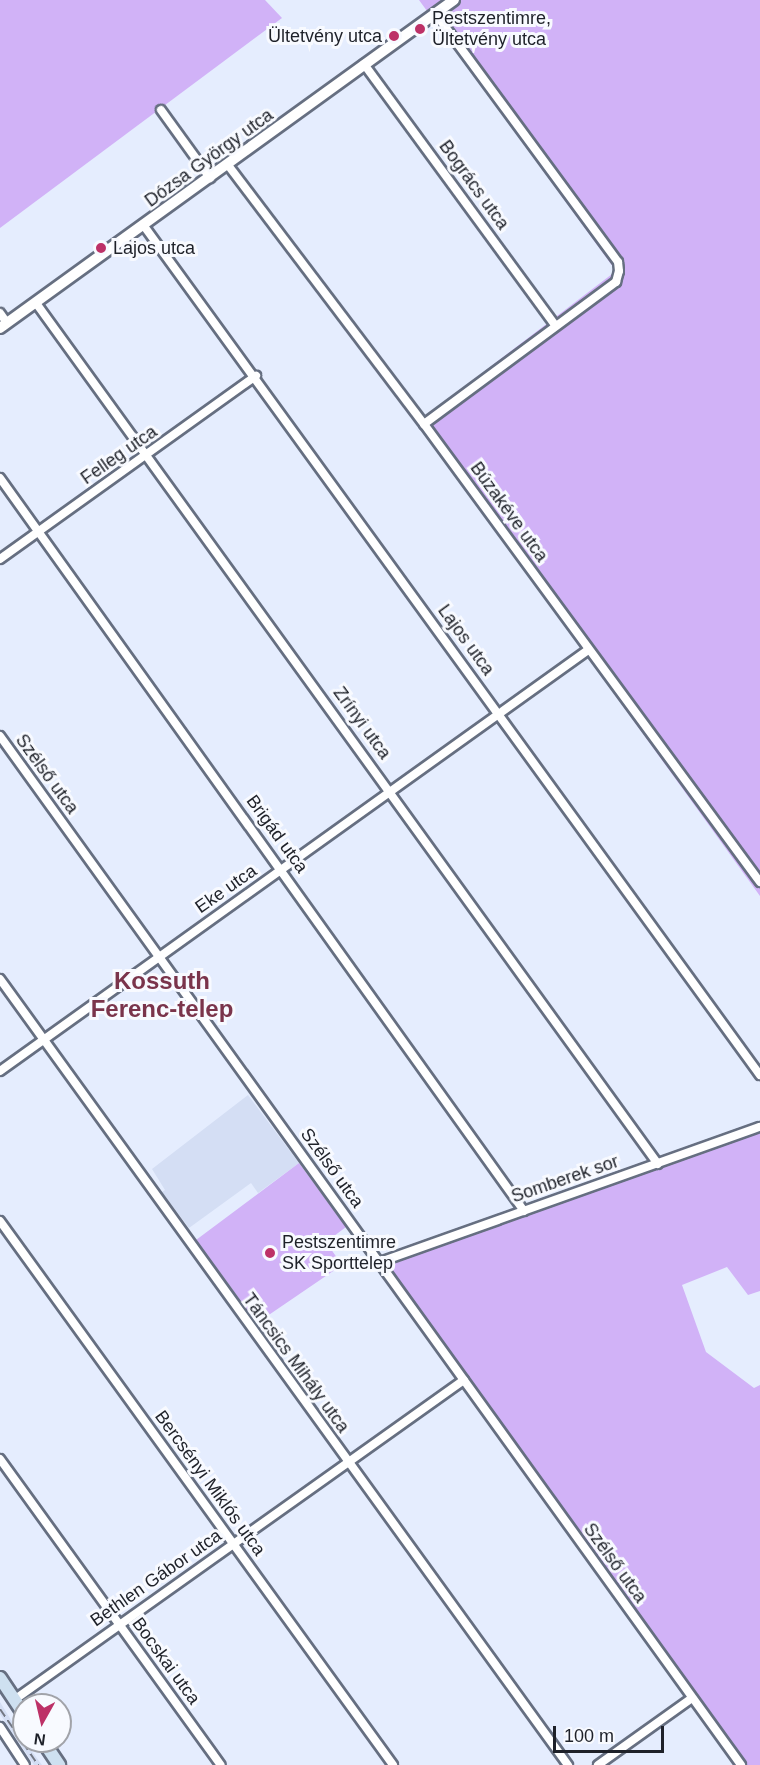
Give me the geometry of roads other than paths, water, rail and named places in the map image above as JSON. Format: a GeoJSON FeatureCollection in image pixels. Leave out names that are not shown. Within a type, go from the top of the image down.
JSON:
{"type":"FeatureCollection","features":[{"type":"Feature","properties":{"kind":"main road"},"geometry":{"type":"LineString","coordinates":[[0,1678],[12,1697]]}},
{"type":"Feature","properties":{"kind":"street","name":"Dózsa György utca"},"geometry":{"type":"LineString","coordinates":[[4,326],[454,0]]}},
{"type":"Feature","properties":{"kind":"street"},"geometry":{"type":"LineString","coordinates":[[424,423],[616,282],[618,262],[436,14]]}},
{"type":"Feature","properties":{"kind":"street","name":"Bogrács utca"},"geometry":{"type":"LineString","coordinates":[[364,64],[555,325]]}},
{"type":"Feature","properties":{"kind":"street"},"geometry":{"type":"LineString","coordinates":[[161,110],[210,178]]}},
{"type":"Feature","properties":{"kind":"street","name":"Búzakéve utca"},"geometry":{"type":"LineString","coordinates":[[228,165],[424,423],[760,882]]}},
{"type":"Feature","properties":{"kind":"street","name":"Lajos utca"},"geometry":{"type":"LineString","coordinates":[[144,226],[256,376],[760,1075]]}},
{"type":"Feature","properties":{"kind":"street","name":"Zrínyi utca"},"geometry":{"type":"LineString","coordinates":[[36,303],[391,792],[657,1164]]}},
{"type":"Feature","properties":{"kind":"street"},"geometry":{"type":"LineString","coordinates":[[0,313],[4,326]]}},
{"type":"Feature","properties":{"kind":"street","name":"Felleg utca"},"geometry":{"type":"LineString","coordinates":[[0,559],[256,376]]}},
{"type":"Feature","properties":{"kind":"street","name":"Brigád utca"},"geometry":{"type":"LineString","coordinates":[[0,478],[524,1211]]}},
{"type":"Feature","properties":{"kind":"street","name":"Eke utca"},"geometry":{"type":"LineString","coordinates":[[0,1071],[158,956],[500,716],[588,650]]}},
{"type":"Feature","properties":{"kind":"street","name":"Szélső utca"},"geometry":{"type":"LineString","coordinates":[[0,736],[741,1765]]}},
{"type":"Feature","properties":{"kind":"street","name":"Táncsics Mihály utca"},"geometry":{"type":"LineString","coordinates":[[0,979],[346,1461],[568,1765]]}},
{"type":"Feature","properties":{"kind":"street","name":"Somberek sor"},"geometry":{"type":"LineString","coordinates":[[380,1262],[760,1127]]}},
{"type":"Feature","properties":{"kind":"street","name":"Bercsényi Miklós utca"},"geometry":{"type":"LineString","coordinates":[[0,1221],[393,1765]]}},
{"type":"Feature","properties":{"kind":"street","name":"Bethlen Gábor utca"},"geometry":{"type":"LineString","coordinates":[[24,1693],[346,1461],[464,1380]]}},
{"type":"Feature","properties":{"kind":"street","name":"Bocskai utca"},"geometry":{"type":"LineString","coordinates":[[0,1459],[221,1765]]}},
{"type":"Feature","properties":{"kind":"street"},"geometry":{"type":"LineString","coordinates":[[598,1765],[692,1698]]}},
{"type":"Feature","properties":{"kind":"street"},"geometry":{"type":"LineString","coordinates":[[0,1727],[26,1765]]}},
{"type":"Feature","properties":{"kind":"railway"},"geometry":{"type":"LineString","coordinates":[[0,1709],[38,1765]]}},
{"type":"Feature","properties":{"kind":"place","name":"Pestszentimre, Ültetvény utca"},"geometry":{"type":"Point","coordinates":[420,29]}},
{"type":"Feature","properties":{"kind":"place","name":"Ültetvény utca"},"geometry":{"type":"Point","coordinates":[394,36]}},
{"type":"Feature","properties":{"kind":"place","name":"Lajos utca"},"geometry":{"type":"Point","coordinates":[101,248]}},
{"type":"Feature","properties":{"kind":"place","name":"Pestszentimre SK Sporttelep"},"geometry":{"type":"Point","coordinates":[270,1253]}},
{"type":"Feature","properties":{"kind":"district","name":"Kossuth Ferenc-telep"},"geometry":{"type":"Point","coordinates":[162,995]}}]}
